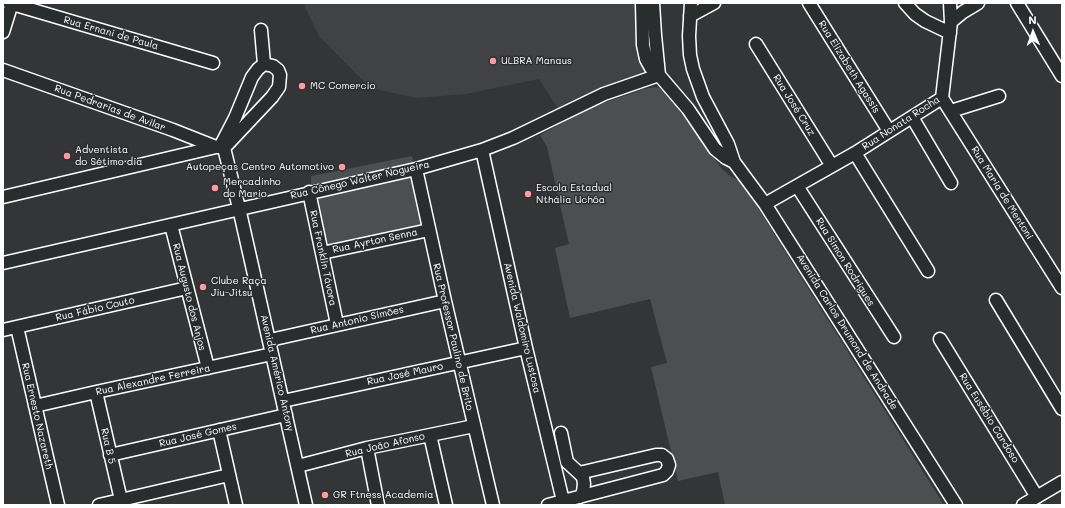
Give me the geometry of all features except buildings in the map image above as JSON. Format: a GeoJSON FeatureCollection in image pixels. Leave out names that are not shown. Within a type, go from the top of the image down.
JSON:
{"type":"FeatureCollection","features":[{"type":"Feature","properties":{"kind":"street"},"geometry":{"type":"LineString","coordinates":[[3,32],[11,3]]}},
{"type":"Feature","properties":{"kind":"street","name":"Rua Ernani de Paula"},"geometry":{"type":"LineString","coordinates":[[11,3],[213,63]]}},
{"type":"Feature","properties":{"kind":"street","name":"Avenida Carlos Drumond de Andrade"},"geometry":{"type":"LineString","coordinates":[[642,3],[643,45],[646,59],[651,68],[659,75],[688,109],[715,149],[726,158],[734,162]]}},
{"type":"Feature","properties":{"kind":"street"},"geometry":{"type":"LineString","coordinates":[[653,3],[659,75]]}},
{"type":"Feature","properties":{"kind":"street","name":"Avenida Carlos Drumond de Andrade"},"geometry":{"type":"LineString","coordinates":[[691,3],[689,36],[690,55],[693,69],[703,97],[731,150],[734,162],[765,204],[956,505]]}},
{"type":"Feature","properties":{"kind":"street"},"geometry":{"type":"LineString","coordinates":[[690,16],[714,3]]}},
{"type":"Feature","properties":{"kind":"street","name":"Rua Elizabeth Agassis"},"geometry":{"type":"LineString","coordinates":[[809,3],[889,131]]}},
{"type":"Feature","properties":{"kind":"street"},"geometry":{"type":"LineString","coordinates":[[905,3],[915,14],[925,21],[950,28],[962,12],[978,3]]}},
{"type":"Feature","properties":{"kind":"street","name":"Rua Nonata Rocha"},"geometry":{"type":"LineString","coordinates":[[765,204],[855,153],[942,98],[950,28],[950,3]]}},
{"type":"Feature","properties":{"kind":"street"},"geometry":{"type":"LineString","coordinates":[[1017,3],[1062,76]]}},
{"type":"Feature","properties":{"kind":"street"},"geometry":{"type":"LineString","coordinates":[[261,30],[264,64]]}},
{"type":"Feature","properties":{"kind":"street","name":"Rua José Cruz"},"geometry":{"type":"LineString","coordinates":[[756,44],[832,166]]}},
{"type":"Feature","properties":{"kind":"street"},"geometry":{"type":"LineString","coordinates":[[220,147],[235,118],[252,77],[264,64]]}},
{"type":"Feature","properties":{"kind":"street"},"geometry":{"type":"LineString","coordinates":[[3,197],[220,147],[272,97],[279,87],[280,75],[278,70],[274,66],[264,64]]}},
{"type":"Feature","properties":{"kind":"street","name":"Rua Pedrarias de Avilar"},"geometry":{"type":"LineString","coordinates":[[3,70],[220,147]]}},
{"type":"Feature","properties":{"kind":"street","name":"Rua Cônego Walter Nogueira"},"geometry":{"type":"LineString","coordinates":[[3,263],[309,192],[416,169],[482,150],[541,126],[604,94],[659,75]]}},
{"type":"Feature","properties":{"kind":"street"},"geometry":{"type":"LineString","coordinates":[[951,111],[999,96]]}},
{"type":"Feature","properties":{"kind":"street","name":"Rua Maria de Mentoni"},"geometry":{"type":"LineString","coordinates":[[942,98],[1062,288]]}},
{"type":"Feature","properties":{"kind":"street"},"geometry":{"type":"LineString","coordinates":[[912,117],[951,183]]}},
{"type":"Feature","properties":{"kind":"street","name":"Avenida Américo Antony"},"geometry":{"type":"LineString","coordinates":[[220,147],[240,208],[306,505]]}},
{"type":"Feature","properties":{"kind":"street","name":"Avenida Waldomiro Lustosa"},"geometry":{"type":"LineString","coordinates":[[482,150],[526,348],[563,503]]}},
{"type":"Feature","properties":{"kind":"street"},"geometry":{"type":"LineString","coordinates":[[855,153],[928,271]]}},
{"type":"Feature","properties":{"kind":"street","name":"Rua Professor Paulino de Brito"},"geometry":{"type":"LineString","coordinates":[[416,169],[445,301],[493,505]]}},
{"type":"Feature","properties":{"kind":"street","name":"Rua Simon Rodrigues"},"geometry":{"type":"LineString","coordinates":[[797,186],[894,337]]}},
{"type":"Feature","properties":{"kind":"street","name":"Rua Franklin Távora"},"geometry":{"type":"LineString","coordinates":[[309,192],[337,324]]}},
{"type":"Feature","properties":{"kind":"street","name":"Rua Augusto dos Anjos"},"geometry":{"type":"LineString","coordinates":[[171,225],[208,368]]}},
{"type":"Feature","properties":{"kind":"street","name":"Rua Ayrton Senna"},"geometry":{"type":"LineString","coordinates":[[322,253],[429,230]]}},
{"type":"Feature","properties":{"kind":"street","name":"Rua Fábio Couto"},"geometry":{"type":"LineString","coordinates":[[3,330],[187,288]]}},
{"type":"Feature","properties":{"kind":"street"},"geometry":{"type":"LineString","coordinates":[[996,300],[1062,409]]}},
{"type":"Feature","properties":{"kind":"street","name":"Rua Antonio Simões"},"geometry":{"type":"LineString","coordinates":[[270,340],[445,301]]}},
{"type":"Feature","properties":{"kind":"street","name":"Rua Ernesto Nazareth"},"geometry":{"type":"LineString","coordinates":[[17,327],[58,505]]}},
{"type":"Feature","properties":{"kind":"street","name":"Rua Eusébio Cardoso"},"geometry":{"type":"LineString","coordinates":[[940,339],[1037,497]]}},
{"type":"Feature","properties":{"kind":"street","name":"Rua José Mauro"},"geometry":{"type":"LineString","coordinates":[[283,401],[526,348]]}},
{"type":"Feature","properties":{"kind":"street","name":"Rua Alexandre Ferreira"},"geometry":{"type":"LineString","coordinates":[[35,406],[272,354]]}},
{"type":"Feature","properties":{"kind":"street","name":"Rua B 5"},"geometry":{"type":"LineString","coordinates":[[96,392],[121,500]]}},
{"type":"Feature","properties":{"kind":"street","name":"Rua José Gomes"},"geometry":{"type":"LineString","coordinates":[[110,455],[286,415]]}},
{"type":"Feature","properties":{"kind":"street","name":"Rua João Afonso"},"geometry":{"type":"LineString","coordinates":[[298,466],[367,448],[474,426]]}},
{"type":"Feature","properties":{"kind":"street"},"geometry":{"type":"LineString","coordinates":[[219,430],[236,505]]}},
{"type":"Feature","properties":{"kind":"street"},"geometry":{"type":"LineString","coordinates":[[561,434],[567,462],[580,473],[582,477],[584,484],[583,492],[580,497]]}},
{"type":"Feature","properties":{"kind":"street"},"geometry":{"type":"LineString","coordinates":[[430,435],[446,505]]}},
{"type":"Feature","properties":{"kind":"street"},"geometry":{"type":"LineString","coordinates":[[367,448],[378,505]]}},
{"type":"Feature","properties":{"kind":"street"},"geometry":{"type":"LineString","coordinates":[[548,505],[563,503],[663,475],[667,471],[669,465],[667,459],[662,455],[656,455],[580,473]]}},
{"type":"Feature","properties":{"kind":"street"},"geometry":{"type":"LineString","coordinates":[[99,505],[229,475]]}},
{"type":"Feature","properties":{"kind":"street"},"geometry":{"type":"LineString","coordinates":[[1023,505],[1062,482]]}},
{"type":"Feature","properties":{"kind":"shaded area","name":"ULBRA Manaus"},"geometry":{"type":"Polygon","coordinates":[[[303,3],[639,3],[647,72],[579,97],[558,109],[539,79],[466,94],[417,98],[370,88],[319,36],[303,3]]]}},
{"type":"Feature","properties":{"kind":"shaded area"},"geometry":{"type":"Polygon","coordinates":[[[656,87],[664,90],[722,169],[730,176],[741,181],[944,505],[725,505],[718,472],[678,481],[651,367],[667,363],[650,299],[570,318],[555,248],[569,244],[547,147],[540,135],[592,107],[644,89],[656,87]]]}},
{"type":"Feature","properties":{"kind":"shaded area"},"geometry":{"type":"Polygon","coordinates":[[[412,156],[427,228],[323,250],[311,188],[311,176],[412,156]]]}},
{"type":"Feature","properties":{"kind":"place","name":"ULBRA Manaus"},"geometry":{"type":"Point","coordinates":[493,61]}},
{"type":"Feature","properties":{"kind":"place","name":"MC Comercio"},"geometry":{"type":"Point","coordinates":[302,86]}},
{"type":"Feature","properties":{"kind":"place","name":"Adventista do Sétimo dia"},"geometry":{"type":"Point","coordinates":[67,156]}},
{"type":"Feature","properties":{"kind":"place","name":"Autopeças Centro Automotivo"},"geometry":{"type":"Point","coordinates":[342,167]}},
{"type":"Feature","properties":{"kind":"place","name":"Mercadinho do Mario"},"geometry":{"type":"Point","coordinates":[215,188]}},
{"type":"Feature","properties":{"kind":"place","name":"Escola Estadual Nthália Uchôa"},"geometry":{"type":"Point","coordinates":[528,194]}},
{"type":"Feature","properties":{"kind":"place","name":"Clube Raça Jiu-Jitsu"},"geometry":{"type":"Point","coordinates":[203,287]}},
{"type":"Feature","properties":{"kind":"place","name":"GR Ftness Academia"},"geometry":{"type":"Point","coordinates":[325,495]}}]}
